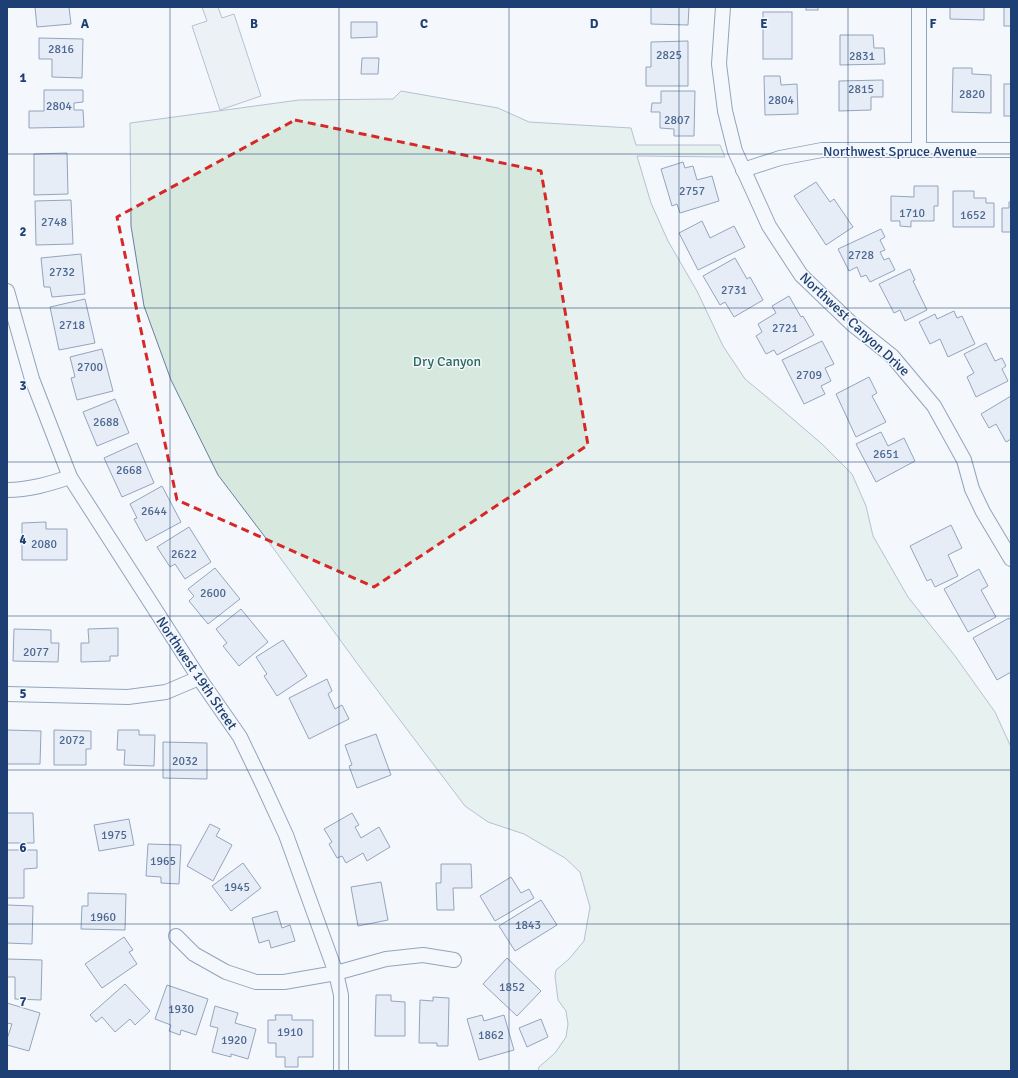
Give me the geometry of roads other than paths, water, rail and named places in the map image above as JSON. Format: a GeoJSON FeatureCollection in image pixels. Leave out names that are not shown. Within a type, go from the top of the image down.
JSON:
{"type":"FeatureCollection","features":[{"type":"Feature","properties":{"kind":"street","name":"Northwest Canyon Drive"},"geometry":{"type":"LineString","coordinates":[[723,7],[719,64],[726,111],[735,151],[768,226],[801,275],[852,324],[892,356],[934,406],[964,460],[972,489],[983,512],[1011,559]]}},
{"type":"Feature","properties":{"kind":"street"},"geometry":{"type":"LineString","coordinates":[[919,7],[919,150]]}},
{"type":"Feature","properties":{"kind":"street","name":"Northwest Spruce Avenue"},"geometry":{"type":"LineString","coordinates":[[743,170],[780,158],[822,150],[1011,150]]}},
{"type":"Feature","properties":{"kind":"street","name":"Northwest 19th Street"},"geometry":{"type":"LineString","coordinates":[[7,291],[32,379],[70,477],[199,678],[240,737],[286,835],[336,973],[341,995],[341,1071]]}},
{"type":"Feature","properties":{"kind":"street"},"geometry":{"type":"LineString","coordinates":[[7,490],[16,490],[44,485],[70,477]]}},
{"type":"Feature","properties":{"kind":"street"},"geometry":{"type":"LineString","coordinates":[[7,694],[128,697],[166,692],[199,678]]}},
{"type":"Feature","properties":{"kind":"street"},"geometry":{"type":"LineString","coordinates":[[176,936],[194,954],[226,972],[256,982],[284,982],[336,973],[386,959],[423,955],[454,960]]}},
{"type":"Feature","properties":{"kind":"park label","name":"Dry Canyon"},"geometry":{"type":"Point","coordinates":[447,361]}}]}
